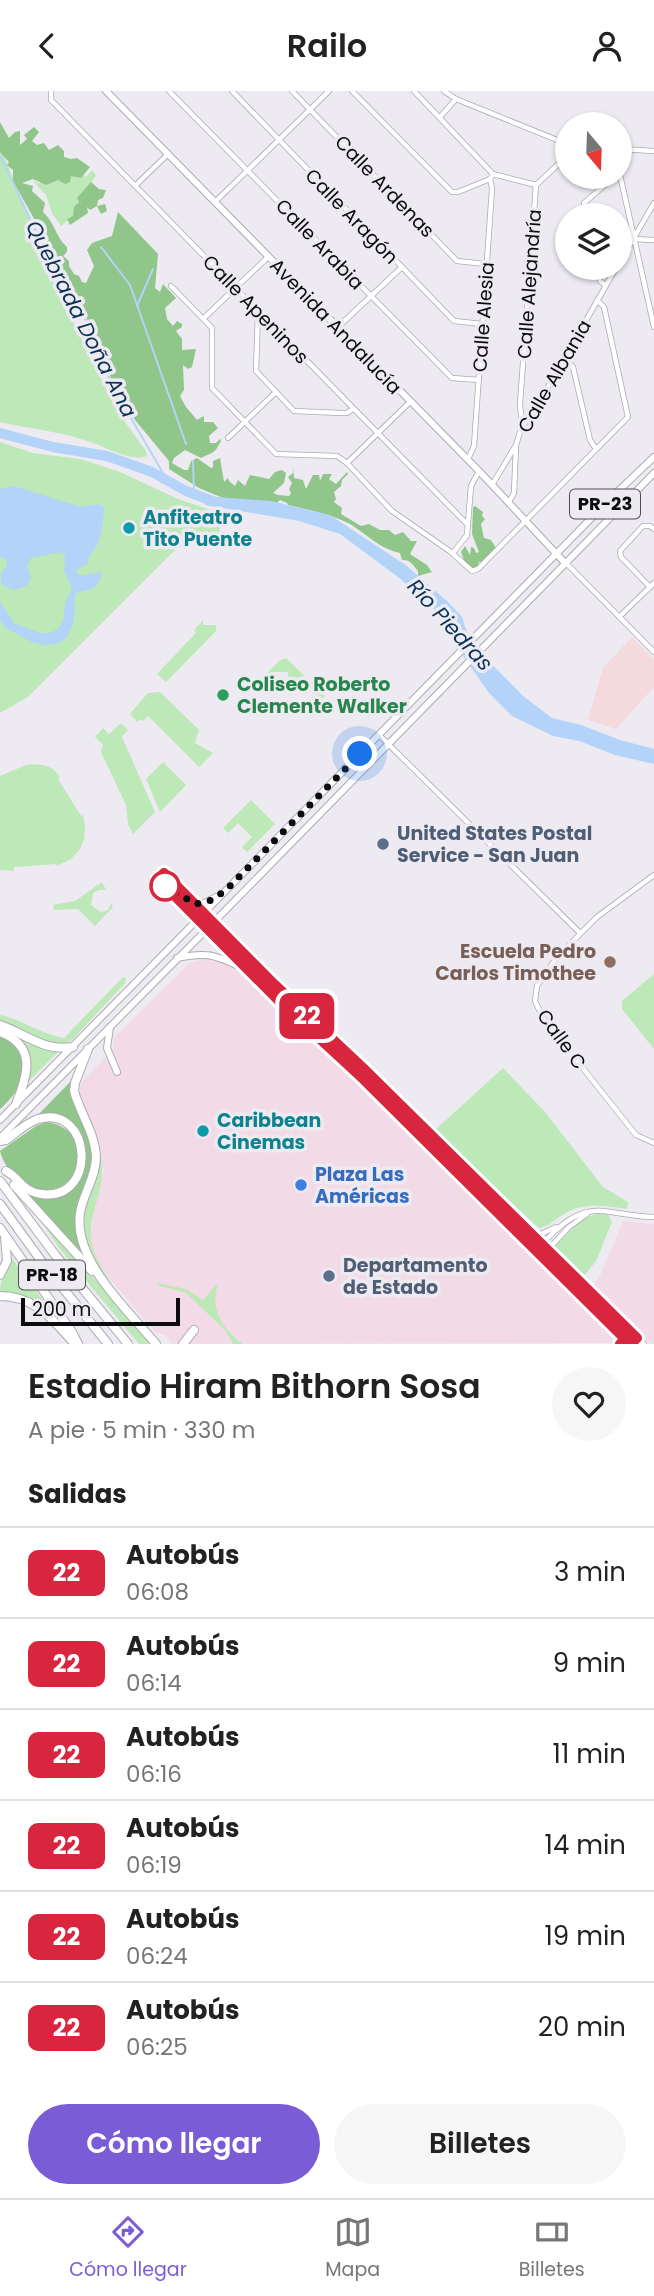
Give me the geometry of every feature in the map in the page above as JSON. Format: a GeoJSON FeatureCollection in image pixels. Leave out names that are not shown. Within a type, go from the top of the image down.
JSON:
{"type":"FeatureCollection","features":[{"type":"Feature","properties":{"kind":"highway"},"geometry":{"type":"LineString","coordinates":[[0,1025],[38,1044],[61,1049],[73,1047]]}},
{"type":"Feature","properties":{"kind":"highway"},"geometry":{"type":"LineString","coordinates":[[0,1032],[16,1040],[27,1062],[26,1078],[16,1104]]}},
{"type":"Feature","properties":{"kind":"highway"},"geometry":{"type":"LineString","coordinates":[[88,1049],[74,1091],[93,1141],[95,1163],[79,1224],[85,1252],[107,1285]]}},
{"type":"Feature","properties":{"kind":"highway"},"geometry":{"type":"LineString","coordinates":[[0,1140],[6,1140],[38,1119],[49,1118],[67,1125],[79,1140],[82,1166],[65,1189],[50,1194],[34,1192],[23,1187],[9,1174]]}},
{"type":"Feature","properties":{"kind":"highway"},"geometry":{"type":"LineString","coordinates":[[1,1163],[18,1191],[107,1285],[156,1344]]}},
{"type":"Feature","properties":{"kind":"highway","name":"PR-18"},"geometry":{"type":"LineString","coordinates":[[0,1182],[56,1257],[128,1344]]}},
{"type":"Feature","properties":{"kind":"highway","name":"PR-18"},"geometry":{"type":"LineString","coordinates":[[0,1204],[45,1266],[108,1344]]}},
{"type":"Feature","properties":{"kind":"highway"},"geometry":{"type":"LineString","coordinates":[[0,1275],[7,1261],[2,1231]]}},
{"type":"Feature","properties":{"kind":"highway"},"geometry":{"type":"LineString","coordinates":[[2,1231],[72,1332],[77,1344]]}},
{"type":"Feature","properties":{"kind":"highway"},"geometry":{"type":"LineString","coordinates":[[0,1296],[24,1299],[44,1310],[77,1344]]}},
{"type":"Feature","properties":{"kind":"highway"},"geometry":{"type":"LineString","coordinates":[[183,1344],[194,1330]]}},
{"type":"Feature","properties":{"kind":"main road","name":"Avenida Andalucía"},"geometry":{"type":"LineString","coordinates":[[106,91],[479,471],[565,563]]}},
{"type":"Feature","properties":{"kind":"main road","name":"PR-23"},"geometry":{"type":"LineString","coordinates":[[0,1120],[654,457]]}},
{"type":"Feature","properties":{"kind":"main road","name":"PR-23"},"geometry":{"type":"LineString","coordinates":[[0,1140],[654,473]]}},
{"type":"Feature","properties":{"kind":"main road"},"geometry":{"type":"LineString","coordinates":[[196,904],[212,900],[226,890]]}},
{"type":"Feature","properties":{"kind":"main road"},"geometry":{"type":"LineString","coordinates":[[175,959],[201,953],[219,957],[247,970]]}},
{"type":"Feature","properties":{"kind":"main road"},"geometry":{"type":"LineString","coordinates":[[110,1026],[107,1048],[117,1072]]}},
{"type":"Feature","properties":{"kind":"street","name":"Calle Apeninos"},"geometry":{"type":"LineString","coordinates":[[51,91],[51,100],[468,525]]}},
{"type":"Feature","properties":{"kind":"street","name":"Calle Arabia"},"geometry":{"type":"LineString","coordinates":[[169,91],[452,378],[478,380]]}},
{"type":"Feature","properties":{"kind":"street","name":"Calle Aragón"},"geometry":{"type":"LineString","coordinates":[[232,91],[454,321],[482,324]]}},
{"type":"Feature","properties":{"kind":"street","name":"Calle Ardenas"},"geometry":{"type":"LineString","coordinates":[[292,91],[457,261],[486,264]]}},
{"type":"Feature","properties":{"kind":"street"},"geometry":{"type":"LineString","coordinates":[[215,202],[329,91]]}},
{"type":"Feature","properties":{"kind":"street"},"geometry":{"type":"LineString","coordinates":[[352,91],[452,192],[458,192],[491,176],[536,185]]}},
{"type":"Feature","properties":{"kind":"street"},"geometry":{"type":"LineString","coordinates":[[414,91],[491,176]]}},
{"type":"Feature","properties":{"kind":"street"},"geometry":{"type":"LineString","coordinates":[[444,91],[456,99],[555,139]]}},
{"type":"Feature","properties":{"kind":"street"},"geometry":{"type":"LineString","coordinates":[[440,117],[456,99]]}},
{"type":"Feature","properties":{"kind":"street"},"geometry":{"type":"LineString","coordinates":[[632,150],[654,151]]}},
{"type":"Feature","properties":{"kind":"street"},"geometry":{"type":"LineString","coordinates":[[135,186],[168,154]]}},
{"type":"Feature","properties":{"kind":"street","name":"Calle Alejandría"},"geometry":{"type":"LineString","coordinates":[[522,426],[520,404],[536,185],[555,167]]}},
{"type":"Feature","properties":{"kind":"street","name":"Calle Alesia"},"geometry":{"type":"LineString","coordinates":[[467,460],[473,451],[491,176]]}},
{"type":"Feature","properties":{"kind":"street"},"geometry":{"type":"LineString","coordinates":[[584,203],[599,189]]}},
{"type":"Feature","properties":{"kind":"street"},"geometry":{"type":"LineString","coordinates":[[623,189],[654,327]]}},
{"type":"Feature","properties":{"kind":"street"},"geometry":{"type":"LineString","coordinates":[[632,242],[654,203]]}},
{"type":"Feature","properties":{"kind":"street"},"geometry":{"type":"LineString","coordinates":[[634,239],[654,240]]}},
{"type":"Feature","properties":{"kind":"street"},"geometry":{"type":"LineString","coordinates":[[205,318],[268,257]]}},
{"type":"Feature","properties":{"kind":"street"},"geometry":{"type":"LineString","coordinates":[[338,328],[402,267]]}},
{"type":"Feature","properties":{"kind":"street"},"geometry":{"type":"LineString","coordinates":[[600,280],[605,285]]}},
{"type":"Feature","properties":{"kind":"street","name":"Calle Albania"},"geometry":{"type":"LineString","coordinates":[[492,485],[516,445],[522,426],[533,413],[608,280]]}},
{"type":"Feature","properties":{"kind":"street"},"geometry":{"type":"LineString","coordinates":[[172,286],[212,328],[212,388],[276,454],[337,456],[347,463],[392,511],[453,554],[469,569],[478,569],[628,417],[604,307],[597,300]]}},
{"type":"Feature","properties":{"kind":"street"},"geometry":{"type":"LineString","coordinates":[[258,311],[256,371],[275,392],[294,411],[347,413],[353,409]]}},
{"type":"Feature","properties":{"kind":"street"},"geometry":{"type":"LineString","coordinates":[[564,357],[573,367],[590,440],[596,449]]}},
{"type":"Feature","properties":{"kind":"street"},"geometry":{"type":"LineString","coordinates":[[228,439],[275,392]]}},
{"type":"Feature","properties":{"kind":"street"},"geometry":{"type":"LineString","coordinates":[[347,463],[410,402]]}},
{"type":"Feature","properties":{"kind":"street"},"geometry":{"type":"LineString","coordinates":[[509,502],[514,493],[516,445]]}},
{"type":"Feature","properties":{"kind":"street"},"geometry":{"type":"LineString","coordinates":[[453,554],[467,535],[471,487],[479,471]]}},
{"type":"Feature","properties":{"kind":"street"},"geometry":{"type":"LineString","coordinates":[[620,617],[652,585],[621,557],[620,551],[643,526],[654,529]]}},
{"type":"Feature","properties":{"kind":"street"},"geometry":{"type":"LineString","coordinates":[[565,563],[654,652]]}},
{"type":"Feature","properties":{"kind":"street"},"geometry":{"type":"LineString","coordinates":[[380,735],[580,933]]}},
{"type":"Feature","properties":{"kind":"street","name":"Calle C"},"geometry":{"type":"LineString","coordinates":[[654,875],[600,914],[580,933],[539,981],[535,1001],[543,1018],[636,1135],[654,1143]]}},
{"type":"Feature","properties":{"kind":"street"},"geometry":{"type":"LineString","coordinates":[[205,912],[274,984],[644,1344]]}},
{"type":"Feature","properties":{"kind":"street"},"geometry":{"type":"LineString","coordinates":[[197,920],[369,1085],[630,1344],[637,1338]]}},
{"type":"Feature","properties":{"kind":"street"},"geometry":{"type":"LineString","coordinates":[[531,1233],[544,1233],[576,1215],[594,1211],[654,1217]]}},
{"type":"Feature","properties":{"kind":"street"},"geometry":{"type":"LineString","coordinates":[[541,1257],[569,1227],[594,1211]]}},
{"type":"Feature","properties":{"kind":"street"},"geometry":{"type":"LineString","coordinates":[[535,1251],[563,1223]]}},
{"type":"Feature","properties":{"kind":"street"},"geometry":{"type":"LineString","coordinates":[[620,1344],[631,1332]]}},
{"type":"Feature","properties":{"kind":"shaded area"},"geometry":{"type":"Polygon","coordinates":[[[632,637],[654,660],[654,687],[616,729],[588,720],[603,668],[632,637]]]}},
{"type":"Feature","properties":{"kind":"shaded area","name":"Plaza Las Américas"},"geometry":{"type":"Polygon","coordinates":[[[209,957],[244,974],[357,1078],[614,1333],[617,1339],[615,1343],[172,1344],[165,1335],[156,1333],[102,1270],[91,1247],[94,1206],[104,1171],[79,1093],[82,1082],[113,1049],[114,1038],[190,963],[209,957]]]}},
{"type":"Feature","properties":{"kind":"shaded area"},"geometry":{"type":"Polygon","coordinates":[[[623,1221],[654,1224],[654,1344],[634,1330],[594,1286],[623,1221]]]}},
{"type":"Feature","properties":{"kind":"green space"},"geometry":{"type":"Polygon","coordinates":[[[0,122],[9,138],[20,131],[20,145],[27,139],[24,135],[34,127],[39,132],[32,141],[37,145],[44,143],[49,150],[58,145],[64,151],[64,157],[77,158],[90,167],[81,178],[71,176],[70,182],[65,184],[58,180],[46,185],[33,179],[22,183],[33,186],[32,191],[45,203],[43,212],[67,247],[63,256],[82,282],[86,283],[94,266],[87,250],[92,243],[112,236],[118,212],[158,254],[155,288],[160,292],[163,284],[176,298],[165,308],[167,319],[173,326],[177,321],[182,324],[176,331],[182,339],[182,350],[196,349],[192,367],[188,369],[183,365],[184,390],[180,396],[197,420],[204,416],[204,422],[213,422],[218,428],[209,436],[210,443],[216,443],[220,439],[221,441],[214,452],[201,458],[185,450],[174,458],[172,463],[188,470],[191,461],[197,458],[211,468],[213,461],[220,458],[224,482],[228,478],[235,486],[238,480],[245,486],[250,475],[269,479],[275,472],[282,470],[286,473],[284,483],[273,493],[289,496],[292,483],[288,477],[293,473],[293,467],[294,478],[303,480],[306,489],[313,475],[319,475],[320,481],[323,474],[332,474],[329,479],[336,484],[347,472],[341,486],[334,492],[334,502],[342,508],[341,514],[361,526],[369,524],[380,530],[389,530],[395,535],[403,532],[411,541],[417,541],[410,554],[427,565],[432,572],[418,576],[415,567],[402,560],[400,553],[380,545],[350,524],[335,518],[288,505],[280,500],[277,503],[223,498],[199,488],[169,469],[169,461],[135,420],[113,383],[87,319],[69,291],[57,265],[53,263],[43,235],[13,181],[13,170],[0,152],[0,122]]]}},
{"type":"Feature","properties":{"kind":"green space"},"geometry":{"type":"Polygon","coordinates":[[[0,145],[56,286],[117,411],[147,456],[127,456],[71,436],[0,422],[0,145]]]}},
{"type":"Feature","properties":{"kind":"green space"},"geometry":{"type":"Polygon","coordinates":[[[92,170],[96,175],[82,192],[73,216],[61,226],[52,213],[46,195],[32,180],[38,183],[58,180],[65,184],[71,176],[83,174],[86,177],[92,170]]]}},
{"type":"Feature","properties":{"kind":"green space"},"geometry":{"type":"Polygon","coordinates":[[[91,182],[99,189],[106,190],[103,198],[90,210],[87,207],[88,213],[70,225],[67,219],[73,216],[74,207],[79,202],[77,198],[91,182]]]}},
{"type":"Feature","properties":{"kind":"green space"},"geometry":{"type":"Polygon","coordinates":[[[105,204],[107,211],[101,214],[97,206],[105,204]]]}},
{"type":"Feature","properties":{"kind":"green space"},"geometry":{"type":"Polygon","coordinates":[[[0,442],[33,453],[80,459],[120,472],[178,499],[223,514],[219,533],[185,540],[28,697],[0,713],[0,442]]]}},
{"type":"Feature","properties":{"kind":"green space"},"geometry":{"type":"Polygon","coordinates":[[[475,506],[483,512],[485,519],[481,524],[484,538],[491,540],[496,548],[485,561],[479,562],[477,568],[472,569],[465,563],[461,552],[465,546],[470,555],[471,547],[476,553],[479,552],[472,534],[475,506]]]}},
{"type":"Feature","properties":{"kind":"green space"},"geometry":{"type":"Polygon","coordinates":[[[203,620],[203,625],[216,625],[216,631],[166,682],[157,674],[196,633],[194,630],[203,620]]]}},
{"type":"Feature","properties":{"kind":"green space"},"geometry":{"type":"Polygon","coordinates":[[[286,658],[325,696],[318,702],[315,699],[317,696],[303,682],[289,696],[288,672],[272,672],[271,678],[267,673],[280,660],[286,658]]]}},
{"type":"Feature","properties":{"kind":"green space"},"geometry":{"type":"Polygon","coordinates":[[[160,692],[199,730],[195,743],[213,753],[199,767],[148,716],[137,722],[130,714],[148,693],[160,692]]]}},
{"type":"Feature","properties":{"kind":"green space"},"geometry":{"type":"Polygon","coordinates":[[[121,723],[128,730],[122,737],[155,812],[133,834],[128,824],[126,805],[101,752],[103,745],[95,737],[103,728],[109,734],[121,723]]]}},
{"type":"Feature","properties":{"kind":"green space"},"geometry":{"type":"Polygon","coordinates":[[[163,762],[186,785],[160,812],[146,779],[163,762]]]}},
{"type":"Feature","properties":{"kind":"green space"},"geometry":{"type":"Polygon","coordinates":[[[26,765],[45,766],[53,769],[60,777],[58,779],[81,816],[83,815],[84,839],[71,859],[57,866],[0,870],[0,776],[26,765]]]}},
{"type":"Feature","properties":{"kind":"green space"},"geometry":{"type":"Polygon","coordinates":[[[251,800],[275,824],[247,852],[242,847],[252,837],[238,823],[228,833],[223,828],[251,800]]]}},
{"type":"Feature","properties":{"kind":"green space"},"geometry":{"type":"Polygon","coordinates":[[[102,882],[106,890],[93,893],[91,905],[101,912],[108,910],[111,903],[113,907],[95,926],[78,909],[54,910],[53,905],[75,901],[102,882]]]}},
{"type":"Feature","properties":{"kind":"green space"},"geometry":{"type":"Polygon","coordinates":[[[654,974],[654,1049],[622,1009],[622,1001],[654,974]]]}},
{"type":"Feature","properties":{"kind":"green space"},"geometry":{"type":"Polygon","coordinates":[[[123,977],[126,978],[125,983],[72,1040],[64,1043],[36,1040],[0,1023],[0,1015],[64,1038],[123,977]]]}},
{"type":"Feature","properties":{"kind":"green space"},"geometry":{"type":"Polygon","coordinates":[[[11,1033],[38,1047],[59,1051],[27,1083],[30,1069],[11,1033]]]}},
{"type":"Feature","properties":{"kind":"green space"},"geometry":{"type":"Polygon","coordinates":[[[0,1036],[16,1044],[22,1052],[25,1070],[13,1096],[0,1109],[0,1036]]]}},
{"type":"Feature","properties":{"kind":"green space"},"geometry":{"type":"Polygon","coordinates":[[[503,1068],[545,1112],[603,1187],[628,1202],[627,1209],[595,1206],[579,1208],[539,1228],[434,1131],[503,1068]]]}},
{"type":"Feature","properties":{"kind":"green space"},"geometry":{"type":"Polygon","coordinates":[[[72,1080],[74,1103],[90,1141],[93,1160],[77,1230],[86,1260],[22,1190],[43,1198],[61,1194],[76,1183],[85,1168],[85,1150],[67,1121],[38,1115],[72,1080]]]}},
{"type":"Feature","properties":{"kind":"green space"},"geometry":{"type":"Polygon","coordinates":[[[46,1122],[63,1128],[74,1138],[79,1152],[77,1166],[71,1178],[60,1187],[45,1190],[26,1185],[18,1179],[7,1166],[0,1151],[46,1122]]]}},
{"type":"Feature","properties":{"kind":"green space"},"geometry":{"type":"Polygon","coordinates":[[[99,1150],[101,1184],[93,1213],[92,1243],[98,1261],[111,1281],[97,1267],[85,1236],[86,1202],[99,1150]]]}},
{"type":"Feature","properties":{"kind":"green space"},"geometry":{"type":"Polygon","coordinates":[[[596,1214],[608,1214],[612,1222],[596,1261],[583,1277],[553,1248],[581,1220],[596,1214]]]}},
{"type":"Feature","properties":{"kind":"green space"},"geometry":{"type":"Polygon","coordinates":[[[39,1217],[149,1344],[139,1344],[58,1247],[39,1217]]]}},
{"type":"Feature","properties":{"kind":"green space"},"geometry":{"type":"Polygon","coordinates":[[[11,1257],[47,1308],[29,1297],[0,1292],[11,1257]]]}},
{"type":"Feature","properties":{"kind":"green space"},"geometry":{"type":"Polygon","coordinates":[[[157,1283],[186,1289],[203,1300],[217,1284],[215,1304],[220,1318],[230,1333],[243,1344],[233,1344],[225,1330],[186,1293],[157,1283]]]}},
{"type":"Feature","properties":{"kind":"water"},"geometry":{"type":"Polygon","coordinates":[[[14,486],[81,507],[98,504],[104,507],[97,546],[87,564],[75,571],[81,576],[100,572],[102,575],[94,587],[75,594],[72,627],[63,641],[56,644],[42,645],[27,640],[7,629],[0,619],[0,602],[14,623],[40,633],[50,633],[58,629],[63,621],[65,603],[72,588],[64,571],[65,555],[61,552],[31,558],[27,566],[31,577],[27,586],[13,590],[1,584],[1,574],[7,565],[6,559],[0,557],[0,489],[14,486]]]}},
{"type":"Feature","properties":{"kind":"water"},"geometry":{"type":"Polygon","coordinates":[[[204,496],[271,501],[330,515],[407,566],[448,602],[462,617],[469,638],[523,696],[552,718],[654,749],[654,764],[615,755],[579,741],[553,736],[512,716],[489,693],[428,602],[340,534],[299,521],[205,505],[204,496]]]}},
{"type":"Feature","properties":{"kind":"waterway","name":"Quebrada Doña Ana"},"geometry":{"type":"LineString","coordinates":[[0,156],[62,285],[85,319],[113,387],[167,480]]}},
{"type":"Feature","properties":{"kind":"waterway"},"geometry":{"type":"LineString","coordinates":[[101,247],[130,285],[186,444]]}},
{"type":"Feature","properties":{"kind":"waterway"},"geometry":{"type":"LineString","coordinates":[[137,306],[153,269]]}},
{"type":"Feature","properties":{"kind":"waterway","name":"Río Piedras"},"geometry":{"type":"LineString","coordinates":[[0,433],[53,447],[107,456],[152,472],[186,491],[215,502]]}},
{"type":"Feature","properties":{"kind":"waterway"},"geometry":{"type":"LineString","coordinates":[[193,461],[194,493]]}},
{"type":"Feature","properties":{"kind":"bus line","name":"22"},"geometry":{"type":"LineString","coordinates":[[620,1344],[625,1339],[379,1094],[197,920],[158,879],[164,873],[637,1338],[631,1344]]}},
{"type":"Feature","properties":{"kind":"place","name":"Anfiteatro Tito Puente"},"geometry":{"type":"Point","coordinates":[129,528]}},
{"type":"Feature","properties":{"kind":"place","name":"Coliseo Roberto Clemente Walker"},"geometry":{"type":"Point","coordinates":[223,695]}},
{"type":"Feature","properties":{"kind":"place","name":"United States Postal Service - San Juan"},"geometry":{"type":"Point","coordinates":[383,844]}},
{"type":"Feature","properties":{"kind":"place","name":"Escuela Pedro Carlos Timothee"},"geometry":{"type":"Point","coordinates":[610,962]}},
{"type":"Feature","properties":{"kind":"place","name":"Caribbean Cinemas"},"geometry":{"type":"Point","coordinates":[203,1131]}},
{"type":"Feature","properties":{"kind":"place","name":"Plaza Las Américas"},"geometry":{"type":"Point","coordinates":[301,1185]}},
{"type":"Feature","properties":{"kind":"place","name":"Departamento de Estado"},"geometry":{"type":"Point","coordinates":[329,1276]}},
{"type":"Feature","properties":{"kind":"route"},"geometry":{"type":"LineString","coordinates":[[165,886],[196,904],[212,900],[226,890],[360,754]]}}]}
